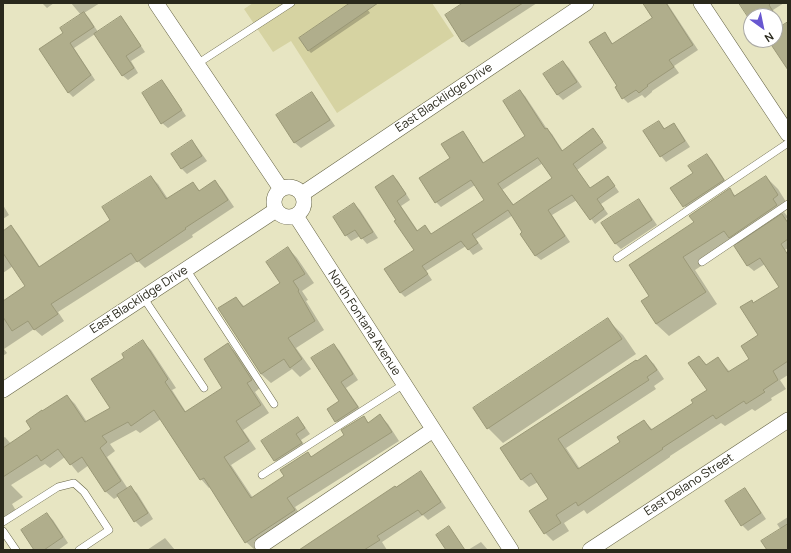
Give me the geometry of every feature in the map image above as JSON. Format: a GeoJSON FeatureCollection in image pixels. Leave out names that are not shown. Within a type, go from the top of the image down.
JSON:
{"type":"FeatureCollection","features":[{"type":"Feature","properties":{"kind":"street"},"geometry":{"type":"LineString","coordinates":[[156,3],[281,189]]}},
{"type":"Feature","properties":{"kind":"street","name":"East Blacklidge Drive"},"geometry":{"type":"LineString","coordinates":[[302,194],[586,3]]}},
{"type":"Feature","properties":{"kind":"street"},"geometry":{"type":"LineString","coordinates":[[701,3],[788,134]]}},
{"type":"Feature","properties":{"kind":"street"},"geometry":{"type":"LineString","coordinates":[[288,186],[295,188],[302,194],[304,204],[302,210],[296,216],[290,218],[283,216],[273,205],[277,192],[288,186]]}},
{"type":"Feature","properties":{"kind":"street","name":"East Blacklidge Drive"},"geometry":{"type":"LineString","coordinates":[[3,390],[276,210]]}},
{"type":"Feature","properties":{"kind":"street","name":"North Fontana Avenue"},"geometry":{"type":"LineString","coordinates":[[296,216],[511,550]]}},
{"type":"Feature","properties":{"kind":"street","name":"East Delano Street"},"geometry":{"type":"LineString","coordinates":[[590,550],[788,420]]}},
{"type":"Feature","properties":{"kind":"street"},"geometry":{"type":"LineString","coordinates":[[262,545],[433,430]]}},
{"type":"Feature","properties":{"kind":"lane"},"geometry":{"type":"LineString","coordinates":[[197,64],[291,3]]}},
{"type":"Feature","properties":{"kind":"lane"},"geometry":{"type":"LineString","coordinates":[[617,258],[788,143]]}},
{"type":"Feature","properties":{"kind":"lane"},"geometry":{"type":"LineString","coordinates":[[702,262],[788,204]]}},
{"type":"Feature","properties":{"kind":"lane"},"geometry":{"type":"LineString","coordinates":[[186,269],[274,404]]}},
{"type":"Feature","properties":{"kind":"lane"},"geometry":{"type":"LineString","coordinates":[[143,297],[204,388]]}},
{"type":"Feature","properties":{"kind":"lane"},"geometry":{"type":"LineString","coordinates":[[262,475],[404,384]]}},
{"type":"Feature","properties":{"kind":"lane"},"geometry":{"type":"LineString","coordinates":[[3,522],[58,487],[74,483],[84,492],[110,530],[79,550]]}},
{"type":"Feature","properties":{"kind":"lane"},"geometry":{"type":"LineString","coordinates":[[3,531],[16,550]]}},
{"type":"Feature","properties":{"kind":"shaded area"},"geometry":{"type":"Polygon","coordinates":[[[253,3],[432,3],[454,36],[337,113],[291,41],[273,52],[244,9],[253,3]]]}},
{"type":"Feature","properties":{"kind":"building"},"geometry":{"type":"Polygon","coordinates":[[[350,3],[378,3],[308,51],[299,38],[350,3]]]}},
{"type":"Feature","properties":{"kind":"building"},"geometry":{"type":"Polygon","coordinates":[[[463,3],[523,3],[462,42],[445,15],[463,3]]]}},
{"type":"Feature","properties":{"kind":"building"},"geometry":{"type":"Polygon","coordinates":[[[643,3],[666,3],[693,45],[669,60],[674,67],[647,85],[648,86],[639,93],[636,90],[622,99],[615,87],[617,86],[589,42],[605,32],[612,44],[652,18],[643,3]]]}},
{"type":"Feature","properties":{"kind":"building"},"geometry":{"type":"Polygon","coordinates":[[[739,3],[771,3],[769,5],[771,8],[743,9],[739,3]]]}},
{"type":"Feature","properties":{"kind":"building"},"geometry":{"type":"Polygon","coordinates":[[[84,12],[94,27],[70,43],[91,75],[68,93],[39,49],[63,33],[60,28],[84,12]]]}},
{"type":"Feature","properties":{"kind":"building"},"geometry":{"type":"Polygon","coordinates":[[[121,16],[141,46],[126,56],[134,68],[122,76],[94,34],[121,16]]]}},
{"type":"Feature","properties":{"kind":"building"},"geometry":{"type":"Polygon","coordinates":[[[788,22],[788,70],[773,48],[783,48],[783,25],[788,22]]]}},
{"type":"Feature","properties":{"kind":"building"},"geometry":{"type":"Polygon","coordinates":[[[563,61],[577,82],[557,95],[543,74],[563,61]]]}},
{"type":"Feature","properties":{"kind":"building"},"geometry":{"type":"Polygon","coordinates":[[[162,80],[182,110],[161,124],[142,93],[162,80]]]}},
{"type":"Feature","properties":{"kind":"building"},"geometry":{"type":"Polygon","coordinates":[[[520,90],[545,129],[547,128],[562,151],[593,128],[603,142],[573,164],[590,188],[608,176],[615,186],[597,199],[604,209],[590,220],[572,195],[548,210],[565,236],[535,256],[520,234],[522,232],[508,210],[472,234],[478,243],[468,250],[461,241],[422,266],[428,274],[400,293],[384,269],[414,250],[394,221],[396,220],[375,187],[393,175],[406,194],[397,201],[417,231],[425,225],[431,234],[484,200],[471,180],[435,203],[419,178],[450,158],[441,144],[463,131],[483,163],[525,136],[503,101],[520,90]],[[538,158],[498,184],[513,205],[552,178],[538,158]]]}},
{"type":"Feature","properties":{"kind":"building"},"geometry":{"type":"Polygon","coordinates":[[[312,92],[330,120],[294,143],[276,115],[312,92]]]}},
{"type":"Feature","properties":{"kind":"building"},"geometry":{"type":"Polygon","coordinates":[[[659,121],[664,129],[674,123],[685,141],[660,157],[643,131],[659,121]]]}},
{"type":"Feature","properties":{"kind":"building"},"geometry":{"type":"Polygon","coordinates":[[[192,140],[202,156],[181,169],[171,154],[192,140]]]}},
{"type":"Feature","properties":{"kind":"building"},"geometry":{"type":"Polygon","coordinates":[[[707,154],[724,180],[683,207],[670,188],[693,173],[688,166],[707,154]]]}},
{"type":"Feature","properties":{"kind":"building"},"geometry":{"type":"Polygon","coordinates":[[[151,176],[166,199],[193,182],[199,191],[215,180],[228,200],[137,262],[131,253],[51,304],[58,314],[34,330],[28,321],[12,331],[3,317],[3,301],[25,286],[3,253],[3,231],[11,225],[39,267],[110,220],[102,207],[151,176]]]}},
{"type":"Feature","properties":{"kind":"building"},"geometry":{"type":"Polygon","coordinates":[[[766,176],[778,195],[773,199],[777,205],[729,238],[724,231],[683,257],[706,292],[656,324],[641,301],[649,296],[629,265],[694,222],[689,216],[730,188],[734,196],[766,176]]]}},
{"type":"Feature","properties":{"kind":"building"},"geometry":{"type":"Polygon","coordinates":[[[639,199],[652,220],[615,244],[601,223],[639,199]]]}},
{"type":"Feature","properties":{"kind":"building"},"geometry":{"type":"Polygon","coordinates":[[[354,203],[373,232],[361,239],[355,230],[345,236],[333,217],[354,203]]]}},
{"type":"Feature","properties":{"kind":"building"},"geometry":{"type":"Polygon","coordinates":[[[782,214],[788,223],[788,239],[781,244],[788,255],[788,361],[773,371],[778,380],[763,390],[765,392],[746,404],[744,401],[716,419],[713,415],[578,506],[576,502],[556,515],[561,523],[544,534],[529,511],[548,499],[531,473],[521,480],[500,448],[646,355],[657,370],[647,377],[649,380],[558,439],[578,469],[620,442],[617,437],[644,420],[651,430],[693,403],[691,400],[707,390],[688,363],[699,356],[706,365],[718,357],[728,372],[749,359],[741,346],[758,335],[740,307],[752,300],[753,303],[779,287],[760,258],[747,266],[734,246],[782,214]]]}},
{"type":"Feature","properties":{"kind":"building"},"geometry":{"type":"Polygon","coordinates":[[[288,247],[305,274],[293,281],[315,321],[288,338],[302,359],[290,368],[284,359],[261,374],[218,308],[236,297],[243,307],[280,283],[266,262],[288,247]]]}},
{"type":"Feature","properties":{"kind":"building"},"geometry":{"type":"Polygon","coordinates":[[[608,318],[622,339],[487,429],[473,408],[608,318]]]}},
{"type":"Feature","properties":{"kind":"building"},"geometry":{"type":"Polygon","coordinates":[[[143,340],[168,379],[165,382],[185,412],[222,388],[204,359],[228,343],[252,380],[247,383],[261,405],[236,421],[249,441],[224,457],[251,498],[284,476],[280,470],[308,452],[311,457],[344,435],[341,430],[364,416],[368,423],[380,414],[392,432],[287,498],[295,510],[245,543],[204,478],[200,480],[154,410],[131,426],[128,422],[102,436],[107,442],[100,448],[121,481],[105,492],[82,457],[70,465],[58,449],[41,461],[37,455],[3,477],[3,448],[31,429],[26,421],[42,410],[67,395],[85,422],[110,408],[91,379],[124,358],[122,354],[143,340]]]}},
{"type":"Feature","properties":{"kind":"building"},"geometry":{"type":"Polygon","coordinates":[[[334,344],[353,374],[341,382],[358,407],[335,422],[327,409],[339,401],[311,358],[334,344]]]}},
{"type":"Feature","properties":{"kind":"building"},"geometry":{"type":"Polygon","coordinates":[[[298,417],[305,428],[296,434],[302,443],[274,461],[261,441],[298,417]]]}},
{"type":"Feature","properties":{"kind":"building"},"geometry":{"type":"Polygon","coordinates":[[[421,471],[441,502],[422,515],[418,510],[377,536],[380,540],[364,550],[299,550],[395,486],[396,487],[421,471]]]}},
{"type":"Feature","properties":{"kind":"building"},"geometry":{"type":"Polygon","coordinates":[[[131,486],[148,513],[134,522],[117,495],[131,486]]]}},
{"type":"Feature","properties":{"kind":"building"},"geometry":{"type":"Polygon","coordinates":[[[745,488],[761,513],[741,526],[725,501],[745,488]]]}},
{"type":"Feature","properties":{"kind":"building"},"geometry":{"type":"Polygon","coordinates":[[[47,513],[63,537],[44,550],[34,550],[21,530],[47,513]]]}},
{"type":"Feature","properties":{"kind":"building"},"geometry":{"type":"Polygon","coordinates":[[[788,524],[788,550],[767,550],[761,541],[788,524]]]}},
{"type":"Feature","properties":{"kind":"building"},"geometry":{"type":"Polygon","coordinates":[[[449,526],[465,550],[446,550],[436,535],[449,526]]]}}]}
